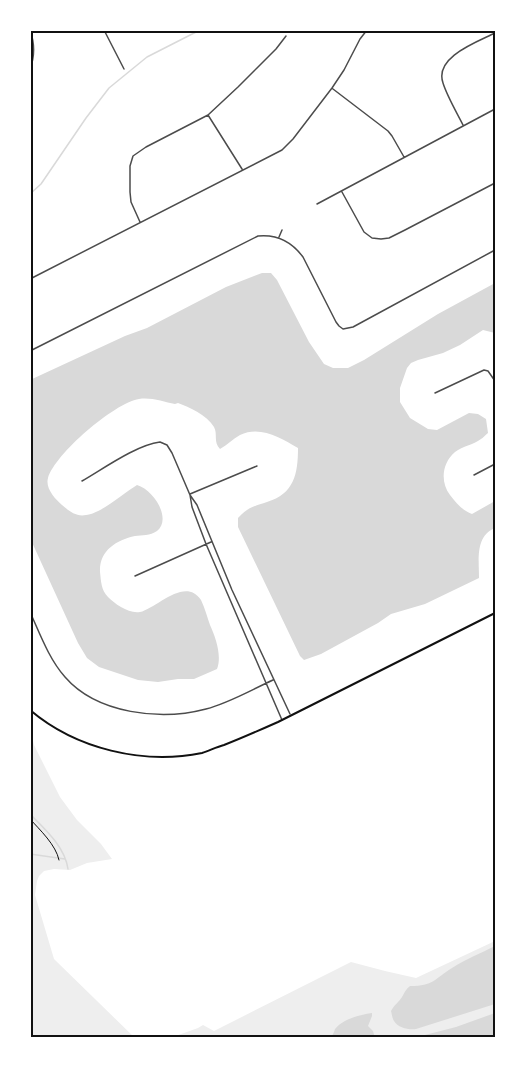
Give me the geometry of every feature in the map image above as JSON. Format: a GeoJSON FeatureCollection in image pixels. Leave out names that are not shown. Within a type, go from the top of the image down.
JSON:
{"type":"FeatureCollection","features":[{"type":"Feature","properties":{"kind":"main road"},"geometry":{"type":"LineString","coordinates":[[30,710],[71,736],[90,745],[116,752],[147,756],[177,756],[204,752],[282,720],[495,613]]}},
{"type":"Feature","properties":{"kind":"street"},"geometry":{"type":"LineString","coordinates":[[30,30],[34,47],[30,69]]}},
{"type":"Feature","properties":{"kind":"street"},"geometry":{"type":"LineString","coordinates":[[104,30],[124,69]]}},
{"type":"Feature","properties":{"kind":"street"},"geometry":{"type":"LineString","coordinates":[[30,279],[286,147],[333,88],[367,30]]}},
{"type":"Feature","properties":{"kind":"street"},"geometry":{"type":"LineString","coordinates":[[464,126],[442,83],[443,69],[454,55],[495,33]]}},
{"type":"Feature","properties":{"kind":"street"},"geometry":{"type":"LineString","coordinates":[[140,223],[130,192],[130,166],[133,156],[208,115],[276,49],[286,36]]}},
{"type":"Feature","properties":{"kind":"street"},"geometry":{"type":"LineString","coordinates":[[333,88],[388,131],[404,158]]}},
{"type":"Feature","properties":{"kind":"street"},"geometry":{"type":"LineString","coordinates":[[317,204],[495,110]]}},
{"type":"Feature","properties":{"kind":"street"},"geometry":{"type":"LineString","coordinates":[[208,115],[243,170]]}},
{"type":"Feature","properties":{"kind":"street"},"geometry":{"type":"LineString","coordinates":[[341,191],[364,232],[369,237],[381,239],[389,238],[495,183]]}},
{"type":"Feature","properties":{"kind":"street"},"geometry":{"type":"LineString","coordinates":[[278,237],[282,230]]}},
{"type":"Feature","properties":{"kind":"street"},"geometry":{"type":"LineString","coordinates":[[30,351],[258,236],[278,237],[291,244],[303,257],[336,322],[343,329],[353,327],[495,250]]}},
{"type":"Feature","properties":{"kind":"street"},"geometry":{"type":"LineString","coordinates":[[435,393],[481,371],[487,370],[495,381]]}},
{"type":"Feature","properties":{"kind":"street"},"geometry":{"type":"LineString","coordinates":[[82,482],[153,443],[160,442],[170,449],[190,495],[192,507],[206,544],[282,720]]}},
{"type":"Feature","properties":{"kind":"street"},"geometry":{"type":"LineString","coordinates":[[474,475],[495,464]]}},
{"type":"Feature","properties":{"kind":"street"},"geometry":{"type":"LineString","coordinates":[[190,495],[257,466]]}},
{"type":"Feature","properties":{"kind":"street"},"geometry":{"type":"LineString","coordinates":[[190,495],[197,504],[231,587],[290,716]]}},
{"type":"Feature","properties":{"kind":"street"},"geometry":{"type":"LineString","coordinates":[[135,576],[212,542]]}},
{"type":"Feature","properties":{"kind":"street"},"geometry":{"type":"LineString","coordinates":[[226,589],[231,587]]}},
{"type":"Feature","properties":{"kind":"street"},"geometry":{"type":"LineString","coordinates":[[30,612],[51,657],[67,679],[89,696],[117,708],[151,714],[186,713],[213,707],[273,680]]}},
{"type":"Feature","properties":{"kind":"street"},"geometry":{"type":"LineString","coordinates":[[246,635],[252,632]]}},
{"type":"Feature","properties":{"kind":"path"},"geometry":{"type":"LineString","coordinates":[[30,819],[56,851],[59,860]]}},
{"type":"Feature","properties":{"kind":"shaded area"},"geometry":{"type":"Polygon","coordinates":[[[262,273],[271,273],[277,280],[309,342],[324,364],[333,368],[348,368],[364,360],[438,314],[495,283],[495,333],[483,330],[443,353],[411,363],[400,388],[400,402],[410,418],[428,429],[437,430],[469,413],[478,414],[486,419],[488,433],[478,441],[455,452],[447,462],[444,473],[447,490],[462,509],[472,514],[495,501],[495,528],[484,537],[481,543],[479,578],[425,604],[391,614],[321,654],[304,660],[300,656],[238,527],[238,518],[244,512],[276,498],[289,488],[297,466],[298,448],[270,434],[255,431],[240,435],[220,449],[214,427],[198,412],[178,403],[139,399],[101,419],[73,444],[53,468],[48,478],[48,486],[62,505],[79,515],[98,511],[137,485],[155,499],[162,512],[161,526],[149,535],[135,536],[115,544],[106,552],[100,565],[103,588],[114,603],[136,612],[147,609],[179,592],[194,593],[201,600],[218,647],[218,664],[217,669],[194,679],[158,682],[138,680],[99,667],[87,658],[78,643],[30,538],[30,380],[147,328],[226,287],[262,273]]]}},
{"type":"Feature","properties":{"kind":"shaded area"},"geometry":{"type":"Polygon","coordinates":[[[30,728],[34,745],[60,797],[112,859],[87,863],[70,870],[44,871],[39,876],[35,895],[54,959],[135,1038],[30,1038],[30,728]]]}},
{"type":"Feature","properties":{"kind":"shaded area"},"geometry":{"type":"Polygon","coordinates":[[[495,941],[495,1038],[170,1038],[203,1025],[214,1031],[351,962],[416,978],[495,941]]]}},
{"type":"Feature","properties":{"kind":"shaded area"},"geometry":{"type":"Polygon","coordinates":[[[495,946],[495,1004],[416,1029],[404,1028],[393,1019],[391,1011],[410,986],[429,983],[457,965],[495,946]]]}},
{"type":"Feature","properties":{"kind":"shaded area"},"geometry":{"type":"Polygon","coordinates":[[[372,1013],[368,1026],[375,1038],[331,1038],[335,1029],[342,1023],[357,1016],[372,1013]]]}},
{"type":"Feature","properties":{"kind":"shaded area"},"geometry":{"type":"Polygon","coordinates":[[[495,1013],[495,1038],[425,1037],[425,1035],[495,1013]]]}},
{"type":"Feature","properties":{"kind":"waterway"},"geometry":{"type":"LineString","coordinates":[[30,194],[41,184],[109,88],[147,57],[200,30]]}},
{"type":"Feature","properties":{"kind":"waterway"},"geometry":{"type":"LineString","coordinates":[[30,814],[59,846],[68,869]]}},
{"type":"Feature","properties":{"kind":"waterway"},"geometry":{"type":"LineString","coordinates":[[30,854],[65,859]]}}]}
